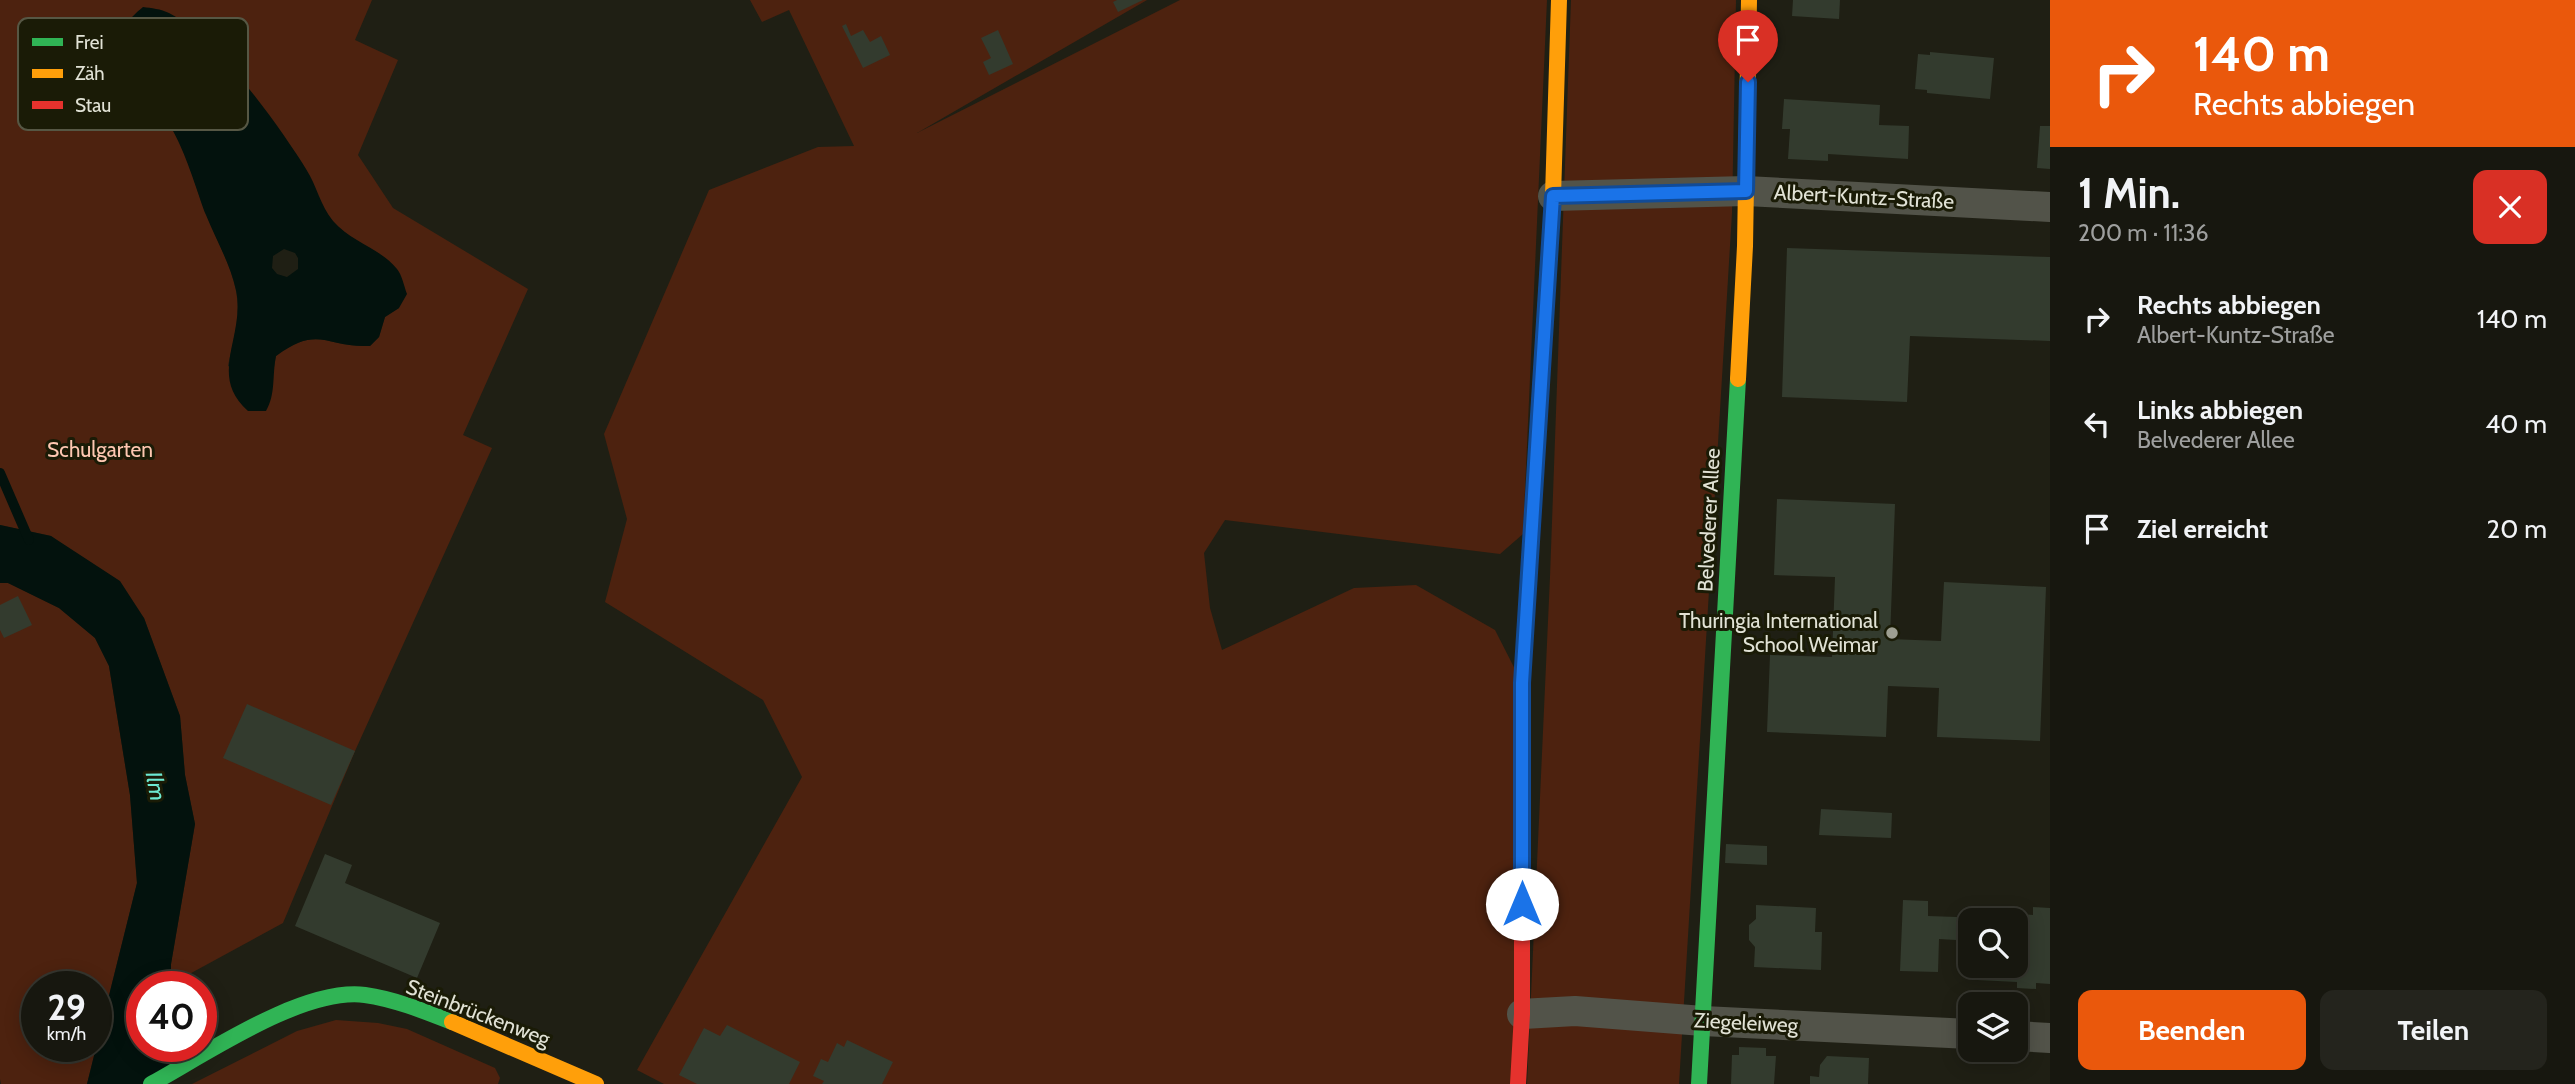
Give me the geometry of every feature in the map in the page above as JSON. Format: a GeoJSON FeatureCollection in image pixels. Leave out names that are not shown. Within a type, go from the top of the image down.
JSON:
{"type":"FeatureCollection","features":[{"type":"Feature","properties":{"kind":"street"},"geometry":{"type":"LineString","coordinates":[[1518,1084],[1522,1014],[1522,683],[1553,196],[1559,0]]}},
{"type":"Feature","properties":{"kind":"street","name":"Belvederer Allee"},"geometry":{"type":"LineString","coordinates":[[1699,1084],[1746,191],[1749,0]]}},
{"type":"Feature","properties":{"kind":"street","name":"Albert-Kuntz-Straße"},"geometry":{"type":"LineString","coordinates":[[1553,196],[1746,191],[2050,207]]}},
{"type":"Feature","properties":{"kind":"street","name":"Steinbrückenweg"},"geometry":{"type":"LineString","coordinates":[[151,1084],[301,1004],[335,995],[365,995],[420,1009],[596,1084]]}},
{"type":"Feature","properties":{"kind":"street","name":"Ziegeleiweg"},"geometry":{"type":"LineString","coordinates":[[1522,1014],[1575,1011],[1703,1021],[1958,1033]]}},
{"type":"Feature","properties":{"kind":"street"},"geometry":{"type":"LineString","coordinates":[[2028,1037],[2050,1038]]}},
{"type":"Feature","properties":{"kind":"green space","name":"Schulgarten"},"geometry":{"type":"Polygon","coordinates":[[[0,0],[372,0],[355,40],[398,60],[358,155],[393,208],[528,289],[463,435],[492,448],[355,751],[283,923],[195,971],[171,971],[195,824],[185,775],[180,716],[144,618],[51,536],[0,525],[0,0]],[[18,18],[18,130],[173,130],[184,152],[236,291],[236,329],[228,366],[273,387],[276,356],[291,346],[313,339],[370,346],[379,337],[385,317],[399,308],[380,254],[348,235],[328,215],[299,158],[248,91],[248,18],[18,18]]]}},
{"type":"Feature","properties":{"kind":"green space"},"geometry":{"type":"Polygon","coordinates":[[[750,0],[1147,0],[917,133],[1180,0],[1547,0],[1523,534],[1500,554],[1225,520],[1204,553],[1210,608],[1222,650],[1354,588],[1416,585],[1495,630],[1522,683],[1518,1084],[664,1084],[637,1070],[802,777],[763,700],[605,602],[627,519],[604,434],[709,190],[818,147],[854,146],[789,10],[762,22],[750,0]]]}},
{"type":"Feature","properties":{"kind":"green space"},"geometry":{"type":"Polygon","coordinates":[[[1571,0],[1736,0],[1732,213],[1679,1084],[1527,1084],[1550,577],[1571,0]]]}},
{"type":"Feature","properties":{"kind":"green space"},"geometry":{"type":"Polygon","coordinates":[[[0,583],[8,583],[59,608],[95,638],[109,666],[130,795],[137,883],[112,984],[112,971],[21,971],[21,1062],[92,1062],[87,1084],[1,1084],[0,583]]]}},
{"type":"Feature","properties":{"kind":"green space"},"geometry":{"type":"Polygon","coordinates":[[[336,1020],[378,1023],[407,1029],[495,1068],[500,1078],[498,1084],[192,1084],[297,1031],[336,1020]]]}},
{"type":"Feature","properties":{"kind":"water"},"geometry":{"type":"Polygon","coordinates":[[[143,7],[166,12],[176,18],[131,18],[143,7]]]}},
{"type":"Feature","properties":{"kind":"water"},"geometry":{"type":"Polygon","coordinates":[[[248,88],[280,129],[310,175],[333,221],[390,262],[399,271],[403,281],[407,294],[399,308],[385,317],[379,337],[370,346],[313,339],[291,346],[276,356],[273,391],[266,411],[248,411],[236,397],[230,383],[230,354],[238,307],[236,290],[172,130],[248,130],[248,88]],[[284,249],[273,256],[272,268],[277,274],[287,277],[298,269],[295,253],[284,249]]]}},
{"type":"Feature","properties":{"kind":"water","name":"Ilm"},"geometry":{"type":"Polygon","coordinates":[[[0,525],[51,536],[120,581],[144,618],[180,716],[185,775],[195,824],[171,971],[126,971],[126,1062],[169,1062],[168,1084],[87,1084],[92,1062],[112,1062],[112,984],[137,883],[130,795],[109,666],[95,638],[59,608],[8,583],[0,583],[0,525]]]}},
{"type":"Feature","properties":{"kind":"building"},"geometry":{"type":"Polygon","coordinates":[[[1143,0],[1118,12],[1113,2],[1143,0]]]}},
{"type":"Feature","properties":{"kind":"building"},"geometry":{"type":"Polygon","coordinates":[[[1793,0],[1840,0],[1839,19],[1792,16],[1793,0]]]}},
{"type":"Feature","properties":{"kind":"building"},"geometry":{"type":"Polygon","coordinates":[[[846,24],[851,36],[863,30],[870,42],[881,36],[890,55],[863,68],[842,26],[846,24]]]}},
{"type":"Feature","properties":{"kind":"building"},"geometry":{"type":"Polygon","coordinates":[[[998,30],[1013,64],[989,75],[983,62],[991,58],[981,38],[998,30]]]}},
{"type":"Feature","properties":{"kind":"building"},"geometry":{"type":"Polygon","coordinates":[[[1930,52],[1994,58],[1990,99],[1927,93],[1927,90],[1915,89],[1918,54],[1930,55],[1930,52]]]}},
{"type":"Feature","properties":{"kind":"building"},"geometry":{"type":"Polygon","coordinates":[[[1784,99],[1880,105],[1879,125],[1909,126],[1908,159],[1828,154],[1828,161],[1788,159],[1790,129],[1782,129],[1784,99]]]}},
{"type":"Feature","properties":{"kind":"building"},"geometry":{"type":"Polygon","coordinates":[[[2040,126],[2050,126],[2050,169],[2037,168],[2040,126]]]}},
{"type":"Feature","properties":{"kind":"building"},"geometry":{"type":"Polygon","coordinates":[[[1787,248],[2050,257],[2050,341],[1910,336],[1907,402],[1782,397],[1787,248]]]}},
{"type":"Feature","properties":{"kind":"building"},"geometry":{"type":"Polygon","coordinates":[[[1777,499],[1895,504],[1890,639],[1941,641],[1944,582],[2046,587],[2040,741],[1937,737],[1939,688],[1888,686],[1886,737],[1767,732],[1770,655],[1832,657],[1835,577],[1774,575],[1777,499]]]}},
{"type":"Feature","properties":{"kind":"building"},"geometry":{"type":"Polygon","coordinates":[[[18,596],[32,625],[4,638],[0,630],[0,605],[18,596]]]}},
{"type":"Feature","properties":{"kind":"building"},"geometry":{"type":"Polygon","coordinates":[[[247,704],[355,751],[331,805],[223,758],[247,704]]]}},
{"type":"Feature","properties":{"kind":"building"},"geometry":{"type":"Polygon","coordinates":[[[1821,809],[1892,813],[1891,838],[1819,835],[1821,809]]]}},
{"type":"Feature","properties":{"kind":"building"},"geometry":{"type":"Polygon","coordinates":[[[1726,844],[1767,846],[1767,865],[1725,863],[1726,844]]]}},
{"type":"Feature","properties":{"kind":"building"},"geometry":{"type":"Polygon","coordinates":[[[325,854],[352,865],[345,883],[440,923],[417,978],[295,926],[325,854]]]}},
{"type":"Feature","properties":{"kind":"building"},"geometry":{"type":"Polygon","coordinates":[[[1903,900],[1928,901],[1928,916],[1957,917],[1956,940],[1939,939],[1938,972],[1900,971],[1903,900]]]}},
{"type":"Feature","properties":{"kind":"building"},"geometry":{"type":"Polygon","coordinates":[[[1756,905],[1816,908],[1815,932],[1822,932],[1821,970],[1754,967],[1755,947],[1749,940],[1749,925],[1756,919],[1756,905]]]}},
{"type":"Feature","properties":{"kind":"building"},"geometry":{"type":"Polygon","coordinates":[[[2033,907],[2050,908],[2050,984],[2036,983],[2036,989],[2017,988],[2017,982],[1977,980],[2028,978],[2028,915],[2033,915],[2033,907]]]}},
{"type":"Feature","properties":{"kind":"building"},"geometry":{"type":"Polygon","coordinates":[[[727,1025],[800,1062],[789,1084],[697,1084],[679,1075],[704,1028],[720,1036],[727,1025]]]}},
{"type":"Feature","properties":{"kind":"building"},"geometry":{"type":"Polygon","coordinates":[[[847,1040],[893,1062],[882,1084],[822,1084],[824,1081],[813,1076],[821,1059],[828,1062],[837,1043],[844,1047],[847,1040]]]}},
{"type":"Feature","properties":{"kind":"building"},"geometry":{"type":"Polygon","coordinates":[[[1739,1047],[1766,1048],[1766,1056],[1776,1056],[1774,1084],[1731,1084],[1732,1055],[1739,1055],[1739,1047]]]}},
{"type":"Feature","properties":{"kind":"building"},"geometry":{"type":"Polygon","coordinates":[[[1827,1056],[1869,1058],[1868,1084],[1810,1084],[1810,1076],[1819,1077],[1820,1065],[1827,1056]]]}},
{"type":"Feature","properties":{"kind":"waterway"},"geometry":{"type":"LineString","coordinates":[[0,473],[29,540]]}},
{"type":"Feature","properties":{"kind":"traffic: fast"},"geometry":{"type":"LineString","coordinates":[[1522,788],[1522,683],[1546,301]]}},
{"type":"Feature","properties":{"kind":"traffic: fast"},"geometry":{"type":"LineString","coordinates":[[1699,1084],[1738,379]]}},
{"type":"Feature","properties":{"kind":"traffic: fast"},"geometry":{"type":"LineString","coordinates":[[151,1084],[255,1025],[313,1001],[340,995],[365,995],[387,999],[452,1022]]}},
{"type":"Feature","properties":{"kind":"traffic: slow"},"geometry":{"type":"LineString","coordinates":[[1546,301],[1553,196],[1559,0]]}},
{"type":"Feature","properties":{"kind":"traffic: slow"},"geometry":{"type":"LineString","coordinates":[[1738,379],[1745,246],[1749,0]]}},
{"type":"Feature","properties":{"kind":"traffic: slow"},"geometry":{"type":"LineString","coordinates":[[452,1022],[596,1084]]}},
{"type":"Feature","properties":{"kind":"traffic: jam"},"geometry":{"type":"LineString","coordinates":[[1518,1084],[1522,1014],[1522,788]]}},
{"type":"Feature","properties":{"kind":"place","name":"Thuringia International School Weimar"},"geometry":{"type":"Point","coordinates":[1892,633]}},
{"type":"Feature","properties":{"kind":"route"},"geometry":{"type":"LineString","coordinates":[[1522,904],[1522,683],[1553,196],[1746,191],[1748,82]]}}]}
